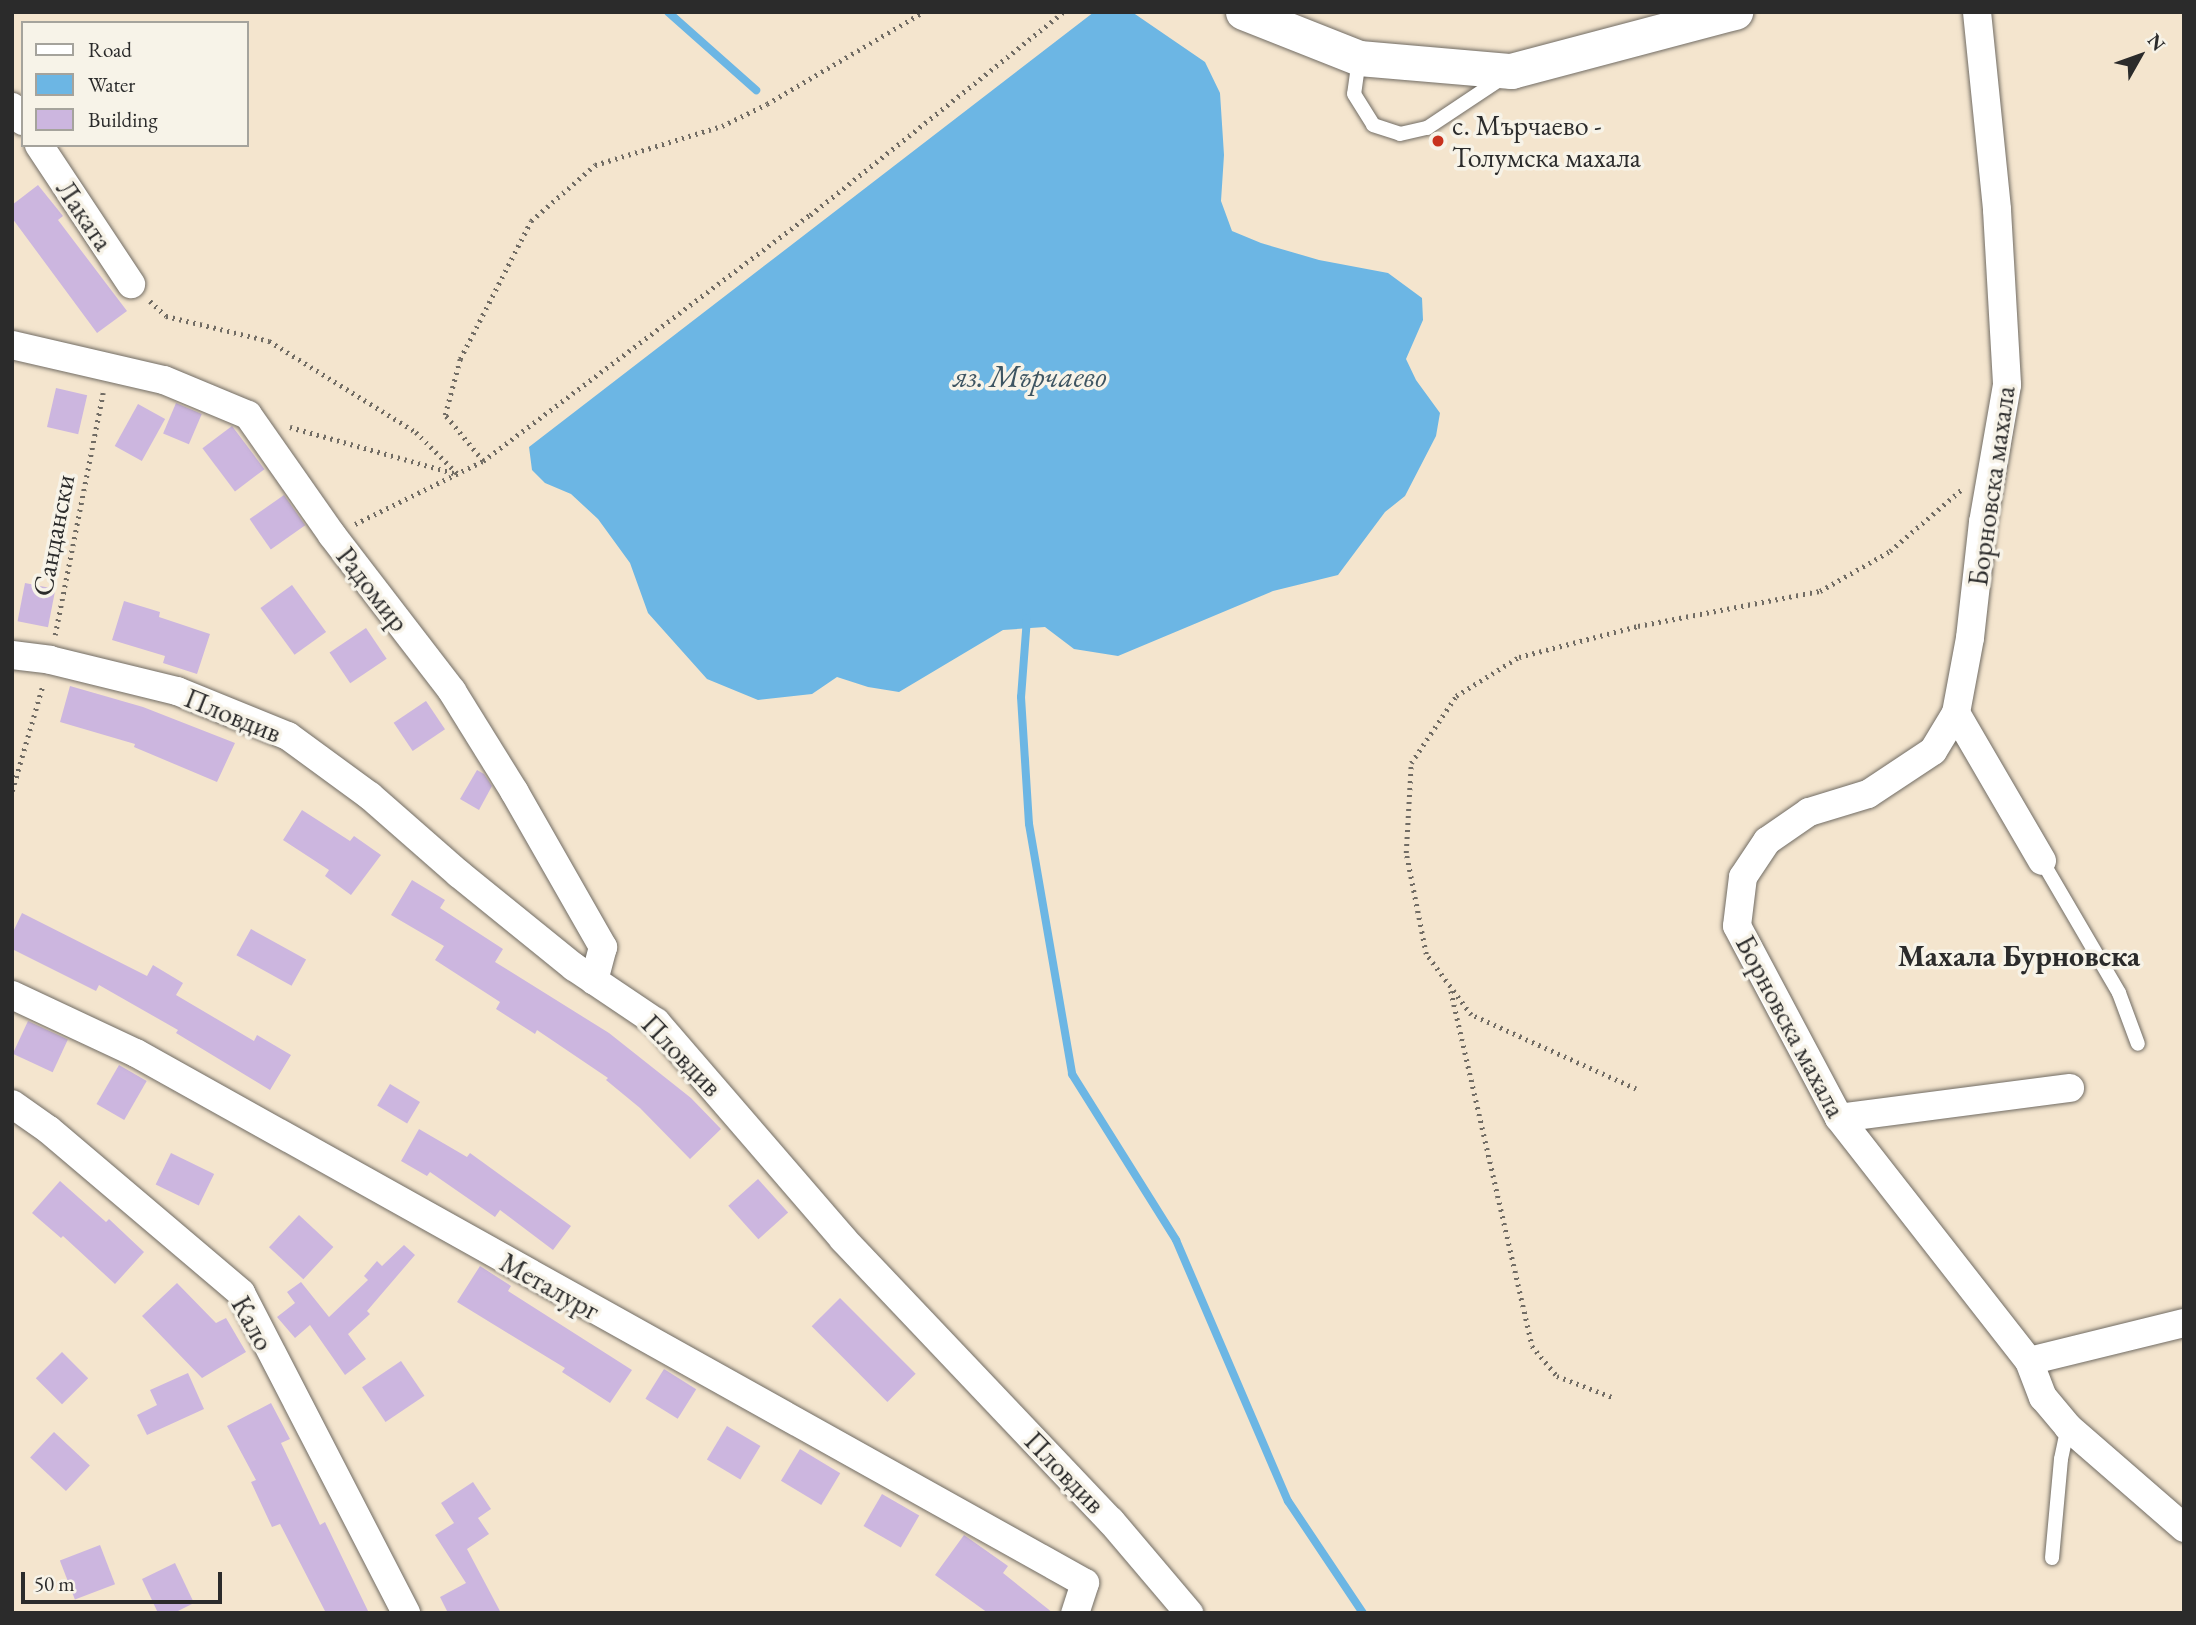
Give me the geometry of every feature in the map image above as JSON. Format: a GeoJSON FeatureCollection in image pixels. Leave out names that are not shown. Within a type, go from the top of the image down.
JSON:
{"type":"FeatureCollection","features":[{"type":"Feature","properties":{"kind":"street"},"geometry":{"type":"LineString","coordinates":[[1243,12],[1359,58],[1511,71],[1735,12]]}},
{"type":"Feature","properties":{"kind":"street","name":"Борновска махала"},"geometry":{"type":"LineString","coordinates":[[1977,12],[1997,209],[2007,385],[1970,638],[1956,713],[1933,751],[1868,794],[1809,812],[1767,841],[1743,877],[1737,926],[1839,1118],[2029,1361],[2043,1397],[2067,1427],[2184,1528]]}},
{"type":"Feature","properties":{"kind":"street","name":"Лаката"},"geometry":{"type":"LineString","coordinates":[[40,147],[131,284]]}},
{"type":"Feature","properties":{"kind":"street"},"geometry":{"type":"LineString","coordinates":[[12,345],[164,380],[248,415]]}},
{"type":"Feature","properties":{"kind":"street","name":"Радомир"},"geometry":{"type":"LineString","coordinates":[[248,415],[332,535],[452,691],[514,791],[603,947],[594,981]]}},
{"type":"Feature","properties":{"kind":"street","name":"Пловдив"},"geometry":{"type":"LineString","coordinates":[[12,654],[50,660],[177,691],[288,736],[370,796],[459,874],[594,981],[656,1022],[843,1239],[1111,1521],[1189,1613]]}},
{"type":"Feature","properties":{"kind":"street"},"geometry":{"type":"LineString","coordinates":[[1956,713],[2042,861]]}},
{"type":"Feature","properties":{"kind":"street","name":"Металург"},"geometry":{"type":"LineString","coordinates":[[12,995],[136,1053],[1085,1583],[1075,1613]]}},
{"type":"Feature","properties":{"kind":"street"},"geometry":{"type":"LineString","coordinates":[[1839,1118],[2070,1088]]}},
{"type":"Feature","properties":{"kind":"street","name":"Кало"},"geometry":{"type":"LineString","coordinates":[[12,1104],[49,1130],[240,1293],[405,1613]]}},
{"type":"Feature","properties":{"kind":"street"},"geometry":{"type":"LineString","coordinates":[[2029,1361],[2184,1323]]}},
{"type":"Feature","properties":{"kind":"lane"},"geometry":{"type":"LineString","coordinates":[[1359,58],[1354,94],[1373,125],[1400,134],[1427,128],[1511,71]]}},
{"type":"Feature","properties":{"kind":"lane"},"geometry":{"type":"LineString","coordinates":[[2042,861],[2119,993],[2138,1044]]}},
{"type":"Feature","properties":{"kind":"lane"},"geometry":{"type":"LineString","coordinates":[[2052,1558],[2061,1459],[2067,1427]]}},
{"type":"Feature","properties":{"kind":"path"},"geometry":{"type":"LineString","coordinates":[[482,461],[445,415],[460,359],[531,222],[595,165],[722,126],[768,104],[923,12]]}},
{"type":"Feature","properties":{"kind":"path"},"geometry":{"type":"LineString","coordinates":[[332,535],[482,461],[810,215],[1063,12]]}},
{"type":"Feature","properties":{"kind":"path"},"geometry":{"type":"LineString","coordinates":[[131,284],[166,316],[270,341],[416,432],[458,474]]}},
{"type":"Feature","properties":{"kind":"path","name":"Сандански"},"geometry":{"type":"LineString","coordinates":[[12,791],[50,660],[108,368]]}},
{"type":"Feature","properties":{"kind":"path"},"geometry":{"type":"LineString","coordinates":[[248,415],[458,474]]}},
{"type":"Feature","properties":{"kind":"path"},"geometry":{"type":"LineString","coordinates":[[1636,1089],[1471,1015],[1426,954],[1406,853],[1411,764],[1456,696],[1519,657],[1638,626],[1820,591],[1890,551],[1994,462]]}},
{"type":"Feature","properties":{"kind":"path"},"geometry":{"type":"LineString","coordinates":[[1450,987],[1532,1346],[1557,1376],[1615,1398]]}},
{"type":"Feature","properties":{"kind":"water","name":"яз. Мърчаево"},"geometry":{"type":"Polygon","coordinates":[[[1094,12],[1132,12],[1205,62],[1220,93],[1224,155],[1221,201],[1232,231],[1261,243],[1319,260],[1388,273],[1422,298],[1423,320],[1406,359],[1416,380],[1440,413],[1436,436],[1405,496],[1385,512],[1338,575],[1273,591],[1118,656],[1074,649],[1045,627],[1003,630],[899,692],[868,687],[837,677],[812,694],[758,700],[707,679],[648,613],[630,563],[598,519],[571,494],[545,483],[532,470],[529,447],[1094,12]]]}},
{"type":"Feature","properties":{"kind":"building"},"geometry":{"type":"Polygon","coordinates":[[[38,185],[63,216],[58,220],[127,311],[97,333],[12,218],[12,205],[38,185]]]}},
{"type":"Feature","properties":{"kind":"building"},"geometry":{"type":"Polygon","coordinates":[[[56,388],[87,395],[78,434],[47,427],[56,388]]]}},
{"type":"Feature","properties":{"kind":"building"},"geometry":{"type":"Polygon","coordinates":[[[176,403],[202,414],[189,444],[163,433],[176,403]]]}},
{"type":"Feature","properties":{"kind":"building"},"geometry":{"type":"Polygon","coordinates":[[[138,404],[165,419],[142,461],[115,446],[138,404]]]}},
{"type":"Feature","properties":{"kind":"building"},"geometry":{"type":"Polygon","coordinates":[[[232,426],[264,469],[235,491],[202,448],[232,426]]]}},
{"type":"Feature","properties":{"kind":"building"},"geometry":{"type":"Polygon","coordinates":[[[284,495],[305,525],[271,549],[250,519],[284,495]]]}},
{"type":"Feature","properties":{"kind":"building"},"geometry":{"type":"Polygon","coordinates":[[[25,583],[55,589],[48,627],[18,621],[25,583]]]}},
{"type":"Feature","properties":{"kind":"building"},"geometry":{"type":"Polygon","coordinates":[[[292,585],[326,632],[295,655],[260,608],[292,585]]]}},
{"type":"Feature","properties":{"kind":"building"},"geometry":{"type":"Polygon","coordinates":[[[124,601],[160,612],[159,617],[210,634],[197,674],[163,663],[165,656],[112,640],[124,601]]]}},
{"type":"Feature","properties":{"kind":"building"},"geometry":{"type":"Polygon","coordinates":[[[366,628],[387,659],[350,683],[330,653],[366,628]]]}},
{"type":"Feature","properties":{"kind":"building"},"geometry":{"type":"Polygon","coordinates":[[[70,686],[143,707],[235,743],[217,782],[134,747],[135,744],[60,722],[70,686]]]}},
{"type":"Feature","properties":{"kind":"building"},"geometry":{"type":"Polygon","coordinates":[[[426,701],[445,729],[413,751],[394,723],[426,701]]]}},
{"type":"Feature","properties":{"kind":"building"},"geometry":{"type":"Polygon","coordinates":[[[477,770],[484,774],[492,786],[479,810],[460,799],[477,770]]]}},
{"type":"Feature","properties":{"kind":"building"},"geometry":{"type":"Polygon","coordinates":[[[302,810],[350,841],[354,836],[381,855],[351,895],[325,876],[329,870],[283,840],[302,810]]]}},
{"type":"Feature","properties":{"kind":"building"},"geometry":{"type":"Polygon","coordinates":[[[412,880],[445,900],[440,908],[503,949],[495,962],[609,1033],[691,1098],[721,1129],[690,1159],[640,1108],[606,1080],[608,1078],[537,1030],[535,1034],[496,1009],[500,1002],[435,960],[444,946],[391,915],[412,880]]]}},
{"type":"Feature","properties":{"kind":"building"},"geometry":{"type":"Polygon","coordinates":[[[22,913],[147,976],[153,965],[183,983],[176,995],[254,1041],[257,1035],[291,1055],[270,1090],[176,1033],[178,1030],[99,985],[96,991],[12,949],[12,934],[22,913]]]}},
{"type":"Feature","properties":{"kind":"building"},"geometry":{"type":"Polygon","coordinates":[[[251,929],[306,960],[292,986],[236,955],[251,929]]]}},
{"type":"Feature","properties":{"kind":"building"},"geometry":{"type":"Polygon","coordinates":[[[28,1021],[68,1040],[53,1072],[13,1054],[28,1021]]]}},
{"type":"Feature","properties":{"kind":"building"},"geometry":{"type":"Polygon","coordinates":[[[119,1065],[147,1081],[124,1120],[96,1104],[119,1065]]]}},
{"type":"Feature","properties":{"kind":"building"},"geometry":{"type":"Polygon","coordinates":[[[390,1084],[420,1102],[407,1123],[377,1105],[390,1084]]]}},
{"type":"Feature","properties":{"kind":"building"},"geometry":{"type":"Polygon","coordinates":[[[419,1129],[467,1157],[470,1153],[571,1226],[553,1250],[500,1210],[495,1217],[430,1172],[427,1176],[401,1161],[419,1129]]]}},
{"type":"Feature","properties":{"kind":"building"},"geometry":{"type":"Polygon","coordinates":[[[171,1153],[214,1174],[199,1205],[156,1184],[171,1153]]]}},
{"type":"Feature","properties":{"kind":"building"},"geometry":{"type":"Polygon","coordinates":[[[758,1179],[788,1212],[758,1239],[728,1206],[758,1179]]]}},
{"type":"Feature","properties":{"kind":"building"},"geometry":{"type":"Polygon","coordinates":[[[60,1181],[106,1222],[109,1219],[144,1252],[115,1284],[63,1236],[61,1238],[32,1213],[60,1181]]]}},
{"type":"Feature","properties":{"kind":"building"},"geometry":{"type":"Polygon","coordinates":[[[299,1215],[333,1247],[303,1279],[269,1247],[299,1215]]]}},
{"type":"Feature","properties":{"kind":"building"},"geometry":{"type":"Polygon","coordinates":[[[404,1245],[415,1255],[367,1311],[370,1314],[348,1334],[366,1359],[345,1375],[310,1325],[295,1338],[277,1317],[295,1303],[287,1292],[301,1282],[329,1317],[368,1280],[364,1276],[377,1261],[382,1266],[404,1245]]]}},
{"type":"Feature","properties":{"kind":"building"},"geometry":{"type":"Polygon","coordinates":[[[480,1266],[511,1286],[508,1291],[632,1370],[610,1403],[562,1372],[565,1368],[457,1302],[480,1266]]]}},
{"type":"Feature","properties":{"kind":"building"},"geometry":{"type":"Polygon","coordinates":[[[177,1283],[216,1323],[226,1318],[246,1352],[202,1378],[142,1316],[177,1283]]]}},
{"type":"Feature","properties":{"kind":"building"},"geometry":{"type":"Polygon","coordinates":[[[840,1298],[916,1374],[887,1402],[812,1326],[840,1298]]]}},
{"type":"Feature","properties":{"kind":"building"},"geometry":{"type":"Polygon","coordinates":[[[62,1352],[88,1378],[62,1404],[36,1378],[62,1352]]]}},
{"type":"Feature","properties":{"kind":"building"},"geometry":{"type":"Polygon","coordinates":[[[401,1361],[424,1396],[386,1422],[362,1387],[401,1361]]]}},
{"type":"Feature","properties":{"kind":"building"},"geometry":{"type":"Polygon","coordinates":[[[664,1369],[696,1389],[678,1419],[645,1399],[664,1369]]]}},
{"type":"Feature","properties":{"kind":"building"},"geometry":{"type":"Polygon","coordinates":[[[188,1373],[204,1409],[147,1435],[137,1415],[157,1405],[150,1390],[188,1373]]]}},
{"type":"Feature","properties":{"kind":"building"},"geometry":{"type":"Polygon","coordinates":[[[271,1403],[290,1439],[281,1443],[320,1525],[325,1522],[369,1613],[326,1613],[280,1524],[272,1527],[251,1482],[256,1480],[227,1426],[271,1403]]]}},
{"type":"Feature","properties":{"kind":"building"},"geometry":{"type":"Polygon","coordinates":[[[727,1426],[760,1446],[740,1480],[707,1459],[727,1426]]]}},
{"type":"Feature","properties":{"kind":"building"},"geometry":{"type":"Polygon","coordinates":[[[54,1432],[90,1465],[66,1491],[30,1458],[54,1432]]]}},
{"type":"Feature","properties":{"kind":"building"},"geometry":{"type":"Polygon","coordinates":[[[800,1449],[840,1473],[821,1505],[781,1481],[800,1449]]]}},
{"type":"Feature","properties":{"kind":"building"},"geometry":{"type":"Polygon","coordinates":[[[473,1482],[491,1509],[478,1518],[489,1534],[467,1549],[501,1613],[448,1613],[440,1597],[466,1583],[435,1535],[454,1523],[441,1503],[473,1482]]]}},
{"type":"Feature","properties":{"kind":"building"},"geometry":{"type":"Polygon","coordinates":[[[882,1494],[919,1516],[901,1548],[864,1526],[882,1494]]]}},
{"type":"Feature","properties":{"kind":"building"},"geometry":{"type":"Polygon","coordinates":[[[964,1535],[1008,1566],[1003,1573],[1053,1613],[988,1613],[935,1575],[964,1535]]]}},
{"type":"Feature","properties":{"kind":"building"},"geometry":{"type":"Polygon","coordinates":[[[100,1545],[115,1584],[75,1600],[60,1560],[100,1545]]]}},
{"type":"Feature","properties":{"kind":"building"},"geometry":{"type":"Polygon","coordinates":[[[175,1563],[194,1603],[174,1613],[158,1613],[142,1579],[175,1563]]]}},
{"type":"Feature","properties":{"kind":"waterway"},"geometry":{"type":"LineString","coordinates":[[668,12],[756,90]]}},
{"type":"Feature","properties":{"kind":"waterway"},"geometry":{"type":"LineString","coordinates":[[1027,618],[1021,697],[1029,824],[1072,1074],[1176,1240],[1288,1501],[1363,1613]]}},
{"type":"Feature","properties":{"kind":"place","name":"с. Мърчаево - Толумска махала"},"geometry":{"type":"Point","coordinates":[1438,141]}},
{"type":"Feature","properties":{"kind":"district","name":"Махала Бурновска"},"geometry":{"type":"Point","coordinates":[2019,956]}}]}
